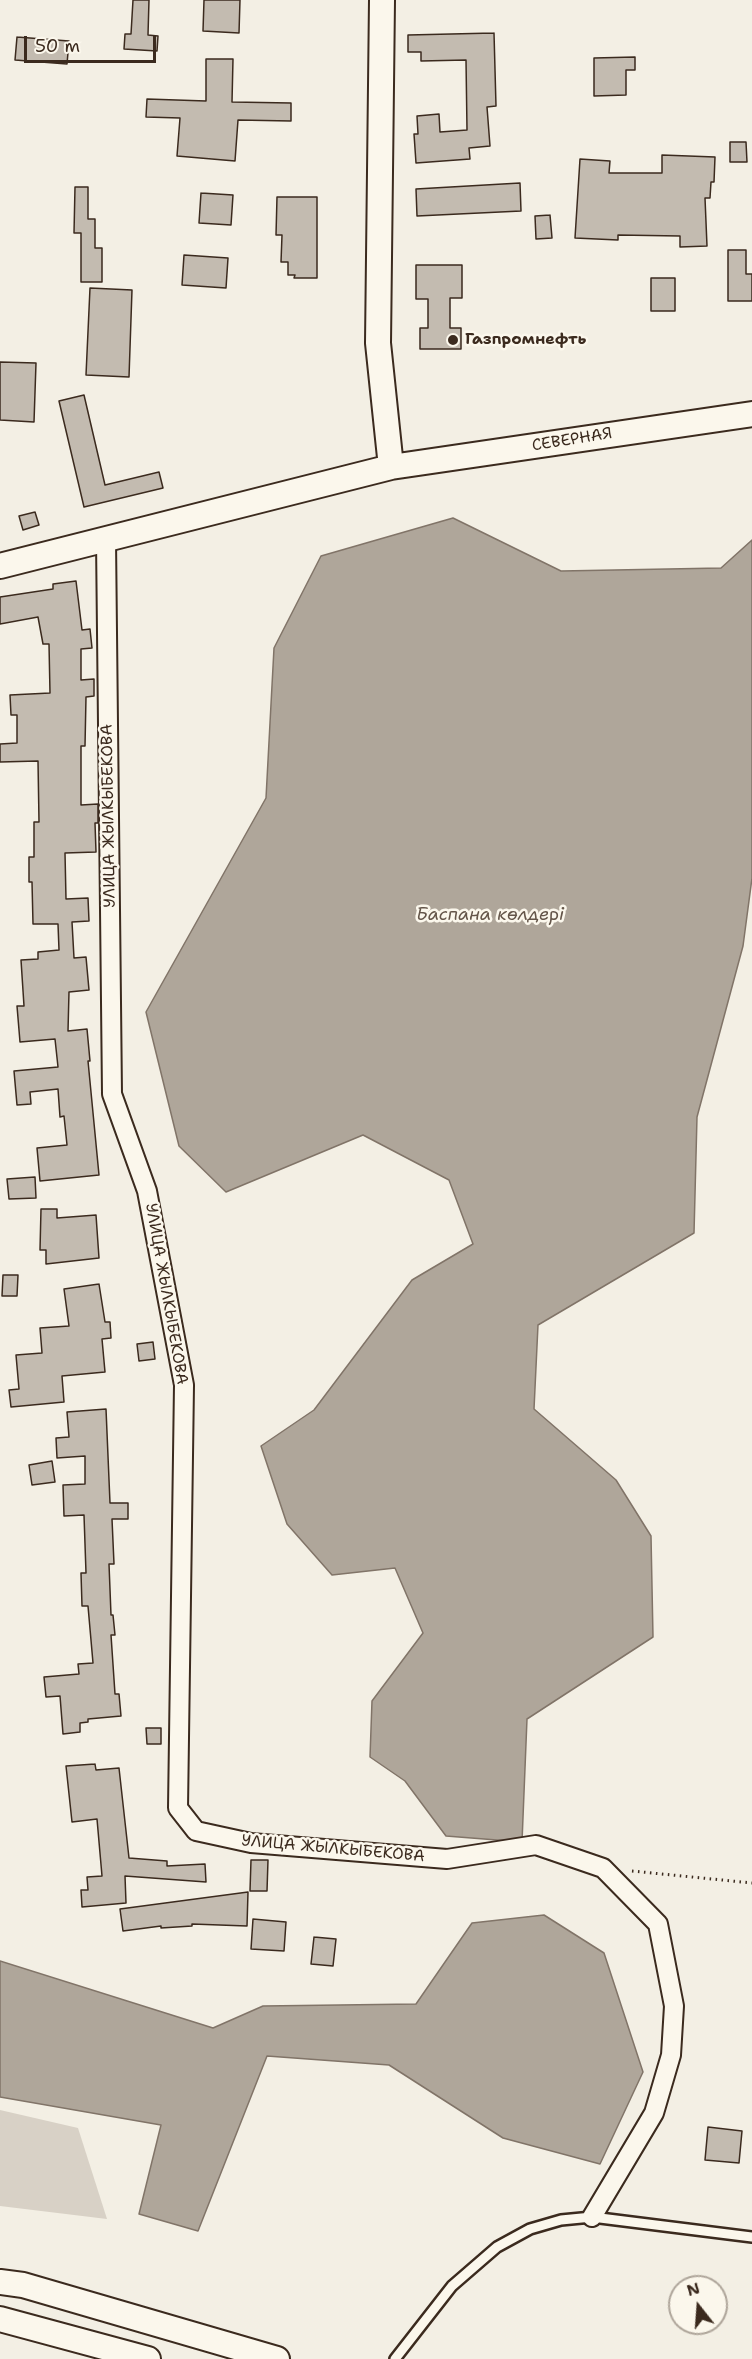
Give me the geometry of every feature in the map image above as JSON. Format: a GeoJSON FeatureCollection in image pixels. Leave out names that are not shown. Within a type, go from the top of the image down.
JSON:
{"type":"FeatureCollection","features":[{"type":"Feature","properties":{"kind":"main road"},"geometry":{"type":"LineString","coordinates":[[382,0],[378,343],[391,467]]}},
{"type":"Feature","properties":{"kind":"main road","name":"СЕВЕРНАЯ"},"geometry":{"type":"LineString","coordinates":[[0,566],[391,467],[752,414]]}},
{"type":"Feature","properties":{"kind":"main road"},"geometry":{"type":"LineString","coordinates":[[0,2282],[23,2285],[277,2359]]}},
{"type":"Feature","properties":{"kind":"main road"},"geometry":{"type":"LineString","coordinates":[[0,2319],[148,2359]]}},
{"type":"Feature","properties":{"kind":"street","name":"УЛИЦА ЖЫЛКЫБЕКОВА"},"geometry":{"type":"LineString","coordinates":[[106,540],[112,1094],[147,1191],[184,1385],[178,1808],[196,1831],[251,1843],[447,1859],[536,1845],[603,1868]]}},
{"type":"Feature","properties":{"kind":"street"},"geometry":{"type":"LineString","coordinates":[[592,2217],[654,2113],[671,2055],[674,2006],[658,1924],[603,1868]]}},
{"type":"Feature","properties":{"kind":"lane"},"geometry":{"type":"LineString","coordinates":[[395,2359],[452,2286],[497,2247],[530,2229],[561,2220],[592,2217],[752,2237]]}},
{"type":"Feature","properties":{"kind":"path"},"geometry":{"type":"LineString","coordinates":[[603,1868],[752,1883]]}},
{"type":"Feature","properties":{"kind":"shaded area"},"geometry":{"type":"Polygon","coordinates":[[[0,2110],[78,2128],[107,2219],[0,2206],[0,2110]]]}},
{"type":"Feature","properties":{"kind":"water","name":"Баспана көлдері"},"geometry":{"type":"Polygon","coordinates":[[[453,518],[561,571],[721,568],[752,540],[752,878],[743,946],[697,1117],[694,1233],[538,1325],[534,1409],[616,1480],[651,1536],[653,1637],[527,1719],[522,1842],[446,1836],[405,1781],[370,1757],[372,1701],[423,1633],[395,1568],[332,1575],[287,1524],[261,1446],[314,1410],[412,1280],[473,1244],[449,1180],[363,1135],[226,1192],[179,1146],[146,1012],[266,798],[274,648],[321,556],[453,518]]]}},
{"type":"Feature","properties":{"kind":"water"},"geometry":{"type":"Polygon","coordinates":[[[544,1915],[604,1953],[643,2072],[600,2164],[503,2138],[389,2065],[267,2056],[198,2231],[139,2214],[161,2125],[0,2097],[0,1961],[213,2028],[263,2006],[416,2004],[472,1923],[544,1915]]]}},
{"type":"Feature","properties":{"kind":"building"},"geometry":{"type":"Polygon","coordinates":[[[133,0],[149,0],[148,35],[158,36],[157,51],[124,49],[125,34],[131,34],[133,0]]]}},
{"type":"Feature","properties":{"kind":"building"},"geometry":{"type":"Polygon","coordinates":[[[204,0],[240,0],[239,33],[203,31],[204,0]]]}},
{"type":"Feature","properties":{"kind":"building"},"geometry":{"type":"Polygon","coordinates":[[[494,33],[496,106],[487,107],[490,146],[469,148],[470,159],[416,163],[414,134],[418,134],[417,116],[439,114],[440,132],[467,130],[466,60],[421,61],[421,52],[408,52],[408,35],[494,33]]]}},
{"type":"Feature","properties":{"kind":"building"},"geometry":{"type":"Polygon","coordinates":[[[17,37],[69,41],[67,64],[15,60],[17,37]]]}},
{"type":"Feature","properties":{"kind":"building"},"geometry":{"type":"Polygon","coordinates":[[[635,57],[635,70],[626,70],[626,95],[594,96],[594,58],[635,57]]]}},
{"type":"Feature","properties":{"kind":"building"},"geometry":{"type":"Polygon","coordinates":[[[206,59],[233,59],[232,102],[291,103],[291,121],[238,120],[235,161],[177,156],[180,118],[146,117],[147,99],[206,101],[206,59]]]}},
{"type":"Feature","properties":{"kind":"building"},"geometry":{"type":"Polygon","coordinates":[[[730,142],[746,142],[747,162],[730,162],[730,142]]]}},
{"type":"Feature","properties":{"kind":"building"},"geometry":{"type":"Polygon","coordinates":[[[662,155],[715,157],[714,182],[711,182],[710,198],[705,198],[707,246],[680,247],[680,236],[618,235],[618,240],[575,238],[580,159],[610,161],[609,173],[662,173],[662,155]]]}},
{"type":"Feature","properties":{"kind":"building"},"geometry":{"type":"Polygon","coordinates":[[[520,183],[521,211],[417,216],[416,189],[520,183]]]}},
{"type":"Feature","properties":{"kind":"building"},"geometry":{"type":"Polygon","coordinates":[[[75,187],[88,187],[88,219],[95,219],[95,248],[102,248],[102,282],[81,282],[81,233],[74,233],[75,187]]]}},
{"type":"Feature","properties":{"kind":"building"},"geometry":{"type":"Polygon","coordinates":[[[201,193],[233,195],[231,225],[199,223],[201,193]]]}},
{"type":"Feature","properties":{"kind":"building"},"geometry":{"type":"Polygon","coordinates":[[[277,197],[317,197],[317,278],[294,278],[295,275],[288,275],[288,262],[281,262],[282,235],[276,235],[277,197]]]}},
{"type":"Feature","properties":{"kind":"building"},"geometry":{"type":"Polygon","coordinates":[[[550,215],[552,238],[536,239],[535,216],[550,215]]]}},
{"type":"Feature","properties":{"kind":"building"},"geometry":{"type":"Polygon","coordinates":[[[728,250],[746,250],[746,274],[752,274],[752,301],[728,301],[728,250]]]}},
{"type":"Feature","properties":{"kind":"building"},"geometry":{"type":"Polygon","coordinates":[[[184,255],[228,258],[226,288],[182,285],[184,255]]]}},
{"type":"Feature","properties":{"kind":"building"},"geometry":{"type":"Polygon","coordinates":[[[416,265],[462,265],[462,298],[450,298],[450,328],[461,328],[461,349],[420,349],[420,328],[428,328],[428,299],[416,299],[416,265]]]}},
{"type":"Feature","properties":{"kind":"building"},"geometry":{"type":"Polygon","coordinates":[[[651,278],[675,278],[675,311],[651,311],[651,278]]]}},
{"type":"Feature","properties":{"kind":"building"},"geometry":{"type":"Polygon","coordinates":[[[90,288],[132,290],[129,377],[86,375],[90,288]]]}},
{"type":"Feature","properties":{"kind":"building"},"geometry":{"type":"Polygon","coordinates":[[[0,362],[36,363],[34,422],[0,420],[0,362]]]}},
{"type":"Feature","properties":{"kind":"building"},"geometry":{"type":"Polygon","coordinates":[[[84,395],[105,485],[159,472],[163,488],[84,507],[59,401],[84,395]]]}},
{"type":"Feature","properties":{"kind":"building"},"geometry":{"type":"Polygon","coordinates":[[[35,512],[39,525],[23,530],[19,516],[35,512]]]}},
{"type":"Feature","properties":{"kind":"building"},"geometry":{"type":"Polygon","coordinates":[[[76,581],[82,630],[90,629],[92,648],[81,649],[81,680],[94,679],[94,696],[86,697],[85,746],[81,746],[81,805],[98,804],[98,823],[95,823],[96,852],[65,853],[66,899],[88,898],[89,921],[72,922],[74,958],[86,957],[89,990],[69,992],[68,1031],[87,1029],[99,1175],[40,1181],[37,1148],[67,1145],[64,1116],[60,1117],[58,1089],[30,1092],[31,1104],[17,1105],[14,1071],[58,1067],[55,1039],[20,1042],[17,1006],[24,1006],[21,960],[38,959],[38,952],[59,950],[58,924],[33,924],[29,857],[34,857],[34,822],[39,822],[38,761],[0,762],[0,744],[17,743],[17,715],[11,715],[10,695],[50,693],[49,644],[43,644],[38,617],[0,624],[0,597],[53,589],[53,584],[76,581]]]}},
{"type":"Feature","properties":{"kind":"building"},"geometry":{"type":"Polygon","coordinates":[[[35,1177],[36,1198],[9,1199],[7,1179],[35,1177]]]}},
{"type":"Feature","properties":{"kind":"building"},"geometry":{"type":"Polygon","coordinates":[[[41,1209],[57,1209],[57,1218],[96,1215],[99,1258],[46,1264],[46,1250],[40,1250],[41,1209]]]}},
{"type":"Feature","properties":{"kind":"building"},"geometry":{"type":"Polygon","coordinates":[[[3,1275],[18,1275],[17,1296],[2,1296],[3,1275]]]}},
{"type":"Feature","properties":{"kind":"building"},"geometry":{"type":"Polygon","coordinates":[[[99,1284],[105,1322],[110,1322],[111,1338],[102,1339],[105,1372],[62,1376],[64,1402],[11,1407],[9,1390],[19,1389],[16,1355],[42,1353],[40,1328],[69,1326],[64,1289],[99,1284]]]}},
{"type":"Feature","properties":{"kind":"building"},"geometry":{"type":"Polygon","coordinates":[[[153,1342],[155,1359],[139,1361],[137,1344],[153,1342]]]}},
{"type":"Feature","properties":{"kind":"building"},"geometry":{"type":"Polygon","coordinates":[[[106,1409],[110,1503],[128,1503],[128,1519],[112,1519],[114,1564],[109,1564],[111,1615],[113,1615],[115,1635],[111,1635],[115,1694],[119,1694],[121,1716],[88,1719],[88,1722],[80,1723],[80,1732],[63,1734],[60,1696],[46,1697],[44,1677],[79,1674],[78,1664],[93,1663],[88,1606],[82,1606],[81,1573],[86,1573],[84,1515],[64,1516],[63,1485],[85,1484],[85,1456],[57,1458],[56,1438],[69,1437],[67,1412],[106,1409]]]}},
{"type":"Feature","properties":{"kind":"building"},"geometry":{"type":"Polygon","coordinates":[[[52,1461],[55,1482],[32,1485],[29,1465],[52,1461]]]}},
{"type":"Feature","properties":{"kind":"building"},"geometry":{"type":"Polygon","coordinates":[[[146,1728],[161,1728],[161,1744],[147,1744],[146,1728]]]}},
{"type":"Feature","properties":{"kind":"building"},"geometry":{"type":"Polygon","coordinates":[[[95,1764],[96,1770],[119,1768],[129,1858],[167,1861],[167,1866],[205,1864],[206,1882],[125,1876],[126,1903],[82,1907],[81,1890],[88,1890],[87,1877],[102,1876],[97,1819],[72,1822],[66,1766],[95,1764]]]}},
{"type":"Feature","properties":{"kind":"building"},"geometry":{"type":"Polygon","coordinates":[[[251,1860],[268,1860],[267,1891],[250,1891],[251,1860]]]}},
{"type":"Feature","properties":{"kind":"building"},"geometry":{"type":"Polygon","coordinates":[[[248,1892],[247,1926],[192,1924],[192,1926],[161,1928],[161,1926],[123,1931],[120,1909],[248,1892]]]}},
{"type":"Feature","properties":{"kind":"building"},"geometry":{"type":"Polygon","coordinates":[[[253,1919],[286,1922],[284,1951],[251,1949],[253,1919]]]}},
{"type":"Feature","properties":{"kind":"building"},"geometry":{"type":"Polygon","coordinates":[[[314,1937],[336,1939],[333,1966],[311,1964],[314,1937]]]}},
{"type":"Feature","properties":{"kind":"building"},"geometry":{"type":"Polygon","coordinates":[[[708,2127],[742,2131],[739,2163],[705,2160],[708,2127]]]}},
{"type":"Feature","properties":{"kind":"place","name":"Газпромнефть"},"geometry":{"type":"Point","coordinates":[453,340]}}]}
